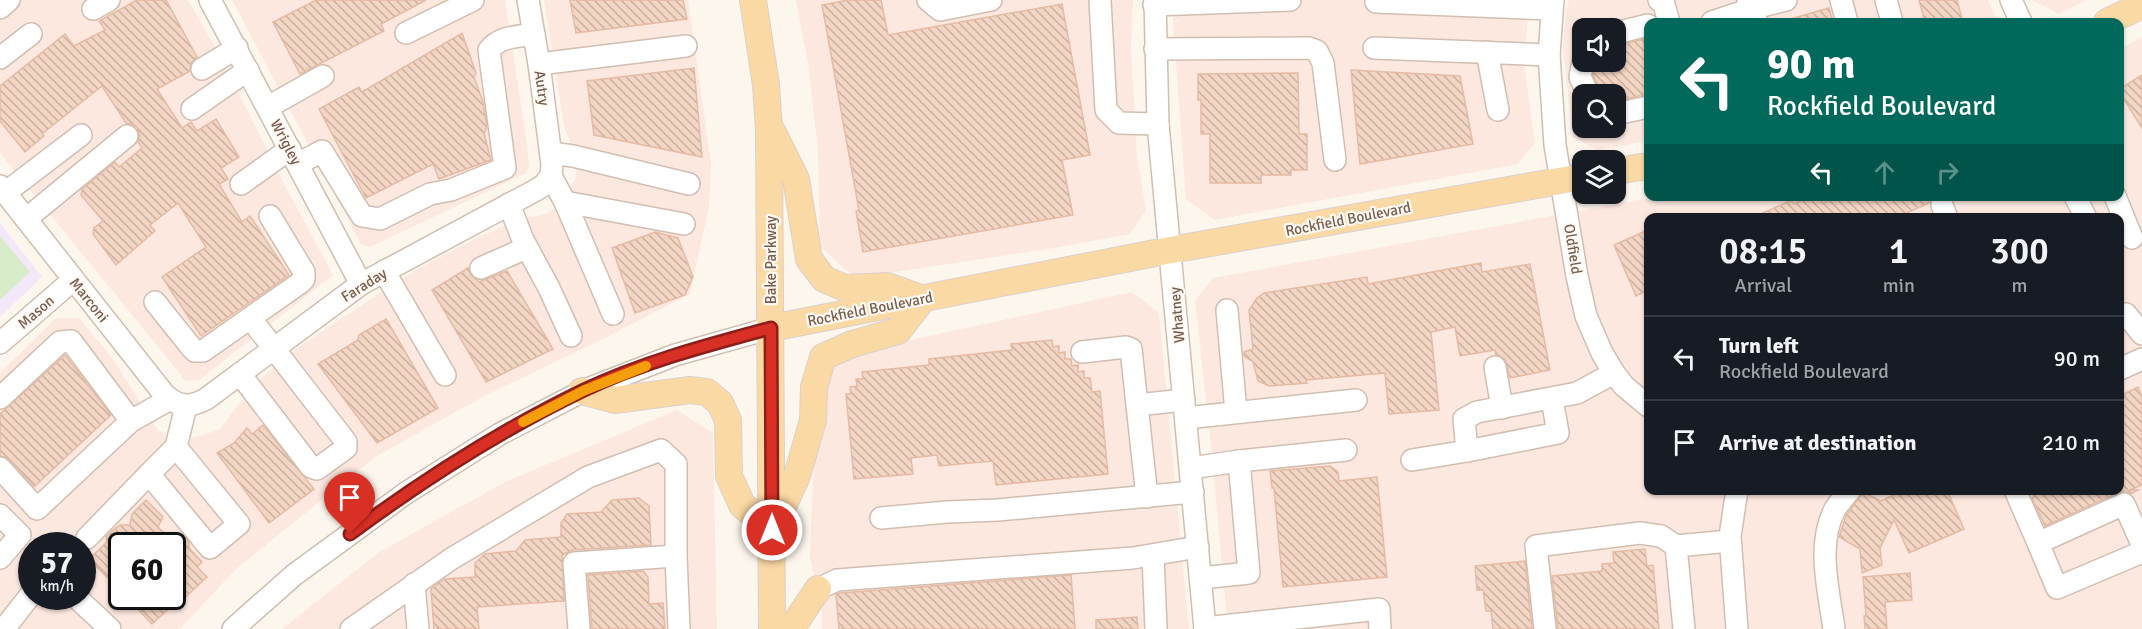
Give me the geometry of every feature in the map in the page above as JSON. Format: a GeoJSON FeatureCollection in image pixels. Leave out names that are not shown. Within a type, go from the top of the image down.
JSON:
{"type":"FeatureCollection","features":[{"type":"Feature","properties":{"kind":"main road","name":"Bake Parkway"},"geometry":{"type":"LineString","coordinates":[[753,0],[766,85],[769,126],[772,629]]}},
{"type":"Feature","properties":{"kind":"main road"},"geometry":{"type":"LineString","coordinates":[[2115,18],[2142,5]]}},
{"type":"Feature","properties":{"kind":"main road"},"geometry":{"type":"LineString","coordinates":[[582,391],[615,400],[690,390],[707,393],[720,403],[728,420],[729,476],[742,505],[772,530],[797,477],[813,420],[814,387],[823,357],[852,344],[898,332],[924,299],[887,286],[845,288],[824,279],[809,260],[796,179],[769,126]]}},
{"type":"Feature","properties":{"kind":"main road"},"geometry":{"type":"LineString","coordinates":[[1626,169],[1644,167]]}},
{"type":"Feature","properties":{"kind":"main road","name":"Rockfield Boulevard"},"geometry":{"type":"LineString","coordinates":[[771,328],[1171,250],[1572,178]]}},
{"type":"Feature","properties":{"kind":"main road"},"geometry":{"type":"LineString","coordinates":[[791,629],[818,589]]}},
{"type":"Feature","properties":{"kind":"street"},"geometry":{"type":"LineString","coordinates":[[0,8],[9,0]]}},
{"type":"Feature","properties":{"kind":"street","name":"Wrigley"},"geometry":{"type":"LineString","coordinates":[[210,0],[361,284]]}},
{"type":"Feature","properties":{"kind":"street"},"geometry":{"type":"LineString","coordinates":[[406,33],[473,0]]}},
{"type":"Feature","properties":{"kind":"street","name":"Autry"},"geometry":{"type":"LineString","coordinates":[[528,0],[551,153],[551,176]]}},
{"type":"Feature","properties":{"kind":"street"},"geometry":{"type":"LineString","coordinates":[[928,0],[940,10],[991,0]]}},
{"type":"Feature","properties":{"kind":"street"},"geometry":{"type":"LineString","coordinates":[[1100,0],[1106,110],[1119,123],[1158,124]]}},
{"type":"Feature","properties":{"kind":"street"},"geometry":{"type":"LineString","coordinates":[[1155,3],[1290,0]]}},
{"type":"Feature","properties":{"kind":"street"},"geometry":{"type":"LineString","coordinates":[[1377,0],[1376,2],[1452,6],[1552,4]]}},
{"type":"Feature","properties":{"kind":"street"},"geometry":{"type":"LineString","coordinates":[[1726,18],[1786,0]]}},
{"type":"Feature","properties":{"kind":"street"},"geometry":{"type":"LineString","coordinates":[[1841,0],[1846,18]]}},
{"type":"Feature","properties":{"kind":"street"},"geometry":{"type":"LineString","coordinates":[[1886,0],[1891,18]]}},
{"type":"Feature","properties":{"kind":"street"},"geometry":{"type":"LineString","coordinates":[[2011,0],[2019,18]]}},
{"type":"Feature","properties":{"kind":"street","name":"Whatney"},"geometry":{"type":"LineString","coordinates":[[1155,3],[1158,124],[1205,629]]}},
{"type":"Feature","properties":{"kind":"street","name":"Oldfield"},"geometry":{"type":"LineString","coordinates":[[1552,4],[1549,55],[1555,145],[1572,178]]}},
{"type":"Feature","properties":{"kind":"street"},"geometry":{"type":"LineString","coordinates":[[1626,29],[1644,21]]}},
{"type":"Feature","properties":{"kind":"street"},"geometry":{"type":"LineString","coordinates":[[0,58],[31,34]]}},
{"type":"Feature","properties":{"kind":"street"},"geometry":{"type":"LineString","coordinates":[[241,184],[294,156],[321,151],[362,216],[380,219],[430,194],[451,190],[505,168],[489,50],[495,43],[507,38],[534,34]]}},
{"type":"Feature","properties":{"kind":"street"},"geometry":{"type":"LineString","coordinates":[[539,64],[686,46]]}},
{"type":"Feature","properties":{"kind":"street"},"geometry":{"type":"LineString","coordinates":[[202,69],[237,48]]}},
{"type":"Feature","properties":{"kind":"street"},"geometry":{"type":"LineString","coordinates":[[1155,49],[1309,48],[1317,51],[1323,63],[1335,160]]}},
{"type":"Feature","properties":{"kind":"street"},"geometry":{"type":"LineString","coordinates":[[1374,48],[1549,55]]}},
{"type":"Feature","properties":{"kind":"street"},"geometry":{"type":"LineString","coordinates":[[1487,52],[1498,110]]}},
{"type":"Feature","properties":{"kind":"street"},"geometry":{"type":"LineString","coordinates":[[192,110],[248,70]]}},
{"type":"Feature","properties":{"kind":"street"},"geometry":{"type":"LineString","coordinates":[[268,107],[323,76]]}},
{"type":"Feature","properties":{"kind":"street"},"geometry":{"type":"LineString","coordinates":[[1626,112],[1644,108]]}},
{"type":"Feature","properties":{"kind":"street"},"geometry":{"type":"LineString","coordinates":[[3,189],[38,169],[81,135]]}},
{"type":"Feature","properties":{"kind":"street"},"geometry":{"type":"LineString","coordinates":[[26,219],[127,136]]}},
{"type":"Feature","properties":{"kind":"street"},"geometry":{"type":"LineString","coordinates":[[551,153],[573,156],[689,184]]}},
{"type":"Feature","properties":{"kind":"street"},"geometry":{"type":"LineString","coordinates":[[551,176],[565,202],[613,314]]}},
{"type":"Feature","properties":{"kind":"street","name":"Faraday"},"geometry":{"type":"LineString","coordinates":[[0,468],[38,509],[131,421],[178,403],[196,405],[361,284],[544,185],[551,176]]}},
{"type":"Feature","properties":{"kind":"street","name":"Marconi"},"geometry":{"type":"LineString","coordinates":[[3,189],[73,280],[178,403]]}},
{"type":"Feature","properties":{"kind":"street"},"geometry":{"type":"LineString","coordinates":[[565,202],[684,224]]}},
{"type":"Feature","properties":{"kind":"street"},"geometry":{"type":"LineString","coordinates":[[509,204],[526,246],[571,336]]}},
{"type":"Feature","properties":{"kind":"street","name":"Oldfield"},"geometry":{"type":"LineString","coordinates":[[1573,204],[1577,276],[1586,316],[1602,353],[1614,372],[1624,386],[1644,403]]}},
{"type":"Feature","properties":{"kind":"street"},"geometry":{"type":"LineString","coordinates":[[155,302],[195,351],[203,351],[251,319],[304,279],[304,272],[270,216]]}},
{"type":"Feature","properties":{"kind":"street"},"geometry":{"type":"LineString","coordinates":[[2124,220],[2131,238]]}},
{"type":"Feature","properties":{"kind":"street"},"geometry":{"type":"LineString","coordinates":[[481,268],[524,249],[526,246]]}},
{"type":"Feature","properties":{"kind":"street"},"geometry":{"type":"LineString","coordinates":[[384,271],[445,375]]}},
{"type":"Feature","properties":{"kind":"street","name":"Mason"},"geometry":{"type":"LineString","coordinates":[[0,343],[73,280]]}},
{"type":"Feature","properties":{"kind":"street"},"geometry":{"type":"LineString","coordinates":[[1227,310],[1236,412]]}},
{"type":"Feature","properties":{"kind":"street"},"geometry":{"type":"LineString","coordinates":[[2124,315],[2126,314],[2142,334]]}},
{"type":"Feature","properties":{"kind":"street"},"geometry":{"type":"LineString","coordinates":[[240,374],[311,467],[317,469],[345,448],[346,442],[251,319]]}},
{"type":"Feature","properties":{"kind":"street","name":"Rockfield Boulevard"},"geometry":{"type":"LineString","coordinates":[[233,629],[294,574],[406,493],[500,434],[582,391],[675,355],[771,328]]}},
{"type":"Feature","properties":{"kind":"street"},"geometry":{"type":"LineString","coordinates":[[0,398],[60,342],[71,341],[131,421]]}},
{"type":"Feature","properties":{"kind":"street"},"geometry":{"type":"LineString","coordinates":[[1082,352],[1126,347],[1131,349],[1147,497]]}},
{"type":"Feature","properties":{"kind":"street"},"geometry":{"type":"LineString","coordinates":[[2124,367],[2142,359]]}},
{"type":"Feature","properties":{"kind":"street"},"geometry":{"type":"LineString","coordinates":[[1495,367],[1502,408]]}},
{"type":"Feature","properties":{"kind":"street"},"geometry":{"type":"LineString","coordinates":[[1467,451],[1464,419],[1478,412],[1577,393],[1614,372]]}},
{"type":"Feature","properties":{"kind":"street"},"geometry":{"type":"LineString","coordinates":[[1412,460],[1558,433],[1552,399]]}},
{"type":"Feature","properties":{"kind":"street"},"geometry":{"type":"LineString","coordinates":[[1137,405],[1236,412],[1356,400]]}},
{"type":"Feature","properties":{"kind":"street"},"geometry":{"type":"LineString","coordinates":[[149,474],[210,548],[239,524],[176,447],[178,403]]}},
{"type":"Feature","properties":{"kind":"street"},"geometry":{"type":"LineString","coordinates":[[93,532],[176,447]]}},
{"type":"Feature","properties":{"kind":"street"},"geometry":{"type":"LineString","coordinates":[[351,629],[451,559],[588,477],[661,450],[676,464],[675,556],[679,629]]}},
{"type":"Feature","properties":{"kind":"street"},"geometry":{"type":"LineString","coordinates":[[1191,468],[1346,450]]}},
{"type":"Feature","properties":{"kind":"street"},"geometry":{"type":"LineString","coordinates":[[1201,578],[1249,573],[1239,461]]}},
{"type":"Feature","properties":{"kind":"street"},"geometry":{"type":"LineString","coordinates":[[880,518],[1193,492]]}},
{"type":"Feature","properties":{"kind":"street"},"geometry":{"type":"LineString","coordinates":[[1736,495],[1730,541],[1737,629]]}},
{"type":"Feature","properties":{"kind":"street"},"geometry":{"type":"LineString","coordinates":[[1834,629],[1825,559],[1827,531],[1836,508],[1846,495]]}},
{"type":"Feature","properties":{"kind":"street"},"geometry":{"type":"LineString","coordinates":[[2017,495],[2057,588],[2142,552]]}},
{"type":"Feature","properties":{"kind":"street"},"geometry":{"type":"LineString","coordinates":[[2038,543],[2124,504],[2142,544]]}},
{"type":"Feature","properties":{"kind":"street"},"geometry":{"type":"LineString","coordinates":[[0,515],[20,535],[0,558]]}},
{"type":"Feature","properties":{"kind":"street"},"geometry":{"type":"LineString","coordinates":[[1545,629],[1536,546],[1640,533],[1661,536],[1676,546],[1730,541]]}},
{"type":"Feature","properties":{"kind":"street"},"geometry":{"type":"LineString","coordinates":[[1676,546],[1684,629]]}},
{"type":"Feature","properties":{"kind":"street"},"geometry":{"type":"LineString","coordinates":[[818,589],[837,580],[1133,558],[1198,547]]}},
{"type":"Feature","properties":{"kind":"street"},"geometry":{"type":"LineString","coordinates":[[1153,555],[1156,629]]}},
{"type":"Feature","properties":{"kind":"street"},"geometry":{"type":"LineString","coordinates":[[579,629],[574,563],[675,556]]}},
{"type":"Feature","properties":{"kind":"street"},"geometry":{"type":"LineString","coordinates":[[414,584],[418,629]]}},
{"type":"Feature","properties":{"kind":"street"},"geometry":{"type":"LineString","coordinates":[[1205,629],[1257,626],[1378,609],[1380,629]]}},
{"type":"Feature","properties":{"kind":"street"},"geometry":{"type":"LineString","coordinates":[[4,629],[19,610]]}},
{"type":"Feature","properties":{"kind":"street"},"geometry":{"type":"LineString","coordinates":[[90,610],[110,629]]}},
{"type":"Feature","properties":{"kind":"shaded area"},"geometry":{"type":"Polygon","coordinates":[[[0,0],[188,0],[220,56],[284,184],[333,275],[199,380],[186,381],[0,153],[0,0]]]}},
{"type":"Feature","properties":{"kind":"shaded area"},"geometry":{"type":"Polygon","coordinates":[[[232,0],[505,0],[527,144],[529,166],[526,173],[370,247],[361,244],[232,0]]]}},
{"type":"Feature","properties":{"kind":"shaded area"},"geometry":{"type":"Polygon","coordinates":[[[544,0],[688,0],[711,163],[709,206],[690,294],[486,395],[375,457],[237,568],[180,629],[0,629],[0,373],[56,318],[79,318],[113,359],[157,429],[168,436],[187,439],[204,435],[220,429],[264,376],[300,346],[414,271],[517,220],[546,214],[563,203],[576,176],[577,162],[564,125],[544,0]]]}},
{"type":"Feature","properties":{"kind":"shaded area"},"geometry":{"type":"Polygon","coordinates":[[[796,0],[1133,0],[1131,47],[1137,155],[1146,210],[1130,234],[1048,249],[855,278],[820,246],[818,151],[808,63],[796,0]]]}},
{"type":"Feature","properties":{"kind":"shaded area"},"geometry":{"type":"Polygon","coordinates":[[[1174,0],[1529,0],[1524,63],[1535,143],[1518,164],[1214,220],[1186,199],[1173,24],[1174,0]]]}},
{"type":"Feature","properties":{"kind":"shaded area"},"geometry":{"type":"Polygon","coordinates":[[[1569,0],[1988,0],[1996,18],[1644,18],[1644,142],[1597,150],[1575,138],[1626,138],[1626,84],[1572,84],[1572,128],[1563,50],[1569,0]]]}},
{"type":"Feature","properties":{"kind":"shaded area"},"geometry":{"type":"Polygon","coordinates":[[[2032,0],[2087,0],[2059,14],[2032,0]]]}},
{"type":"Feature","properties":{"kind":"shaded area"},"geometry":{"type":"Polygon","coordinates":[[[2142,37],[2142,629],[1228,629],[1195,301],[1213,278],[1644,199],[1644,201],[2124,201],[2124,47],[2142,37]]]}},
{"type":"Feature","properties":{"kind":"shaded area"},"geometry":{"type":"Polygon","coordinates":[[[0,223],[42,277],[0,317],[0,223]]]}},
{"type":"Feature","properties":{"kind":"shaded area"},"geometry":{"type":"Polygon","coordinates":[[[1132,292],[1159,313],[1189,629],[822,629],[822,604],[810,559],[812,495],[815,459],[822,435],[826,394],[837,356],[1132,292]]]}},
{"type":"Feature","properties":{"kind":"shaded area"},"geometry":{"type":"Polygon","coordinates":[[[677,410],[713,433],[717,629],[282,629],[378,553],[505,482],[677,410]]]}},
{"type":"Feature","properties":{"kind":"green space"},"geometry":{"type":"Polygon","coordinates":[[[0,236],[30,272],[0,300],[0,236]]]}},
{"type":"Feature","properties":{"kind":"building"},"geometry":{"type":"Polygon","coordinates":[[[137,0],[166,0],[197,57],[191,63],[190,71],[157,89],[182,128],[191,122],[197,131],[216,119],[239,157],[221,168],[228,179],[219,184],[242,222],[250,216],[289,275],[201,336],[162,277],[206,247],[178,203],[150,225],[155,231],[116,265],[93,234],[94,228],[103,221],[81,195],[82,189],[115,162],[119,167],[142,148],[138,142],[140,135],[137,128],[126,123],[102,86],[42,134],[44,136],[25,152],[0,121],[0,86],[65,34],[74,46],[105,30],[99,21],[137,0]]]}},
{"type":"Feature","properties":{"kind":"building"},"geometry":{"type":"Polygon","coordinates":[[[316,0],[426,0],[381,24],[384,31],[300,74],[273,22],[316,0]]]}},
{"type":"Feature","properties":{"kind":"building"},"geometry":{"type":"Polygon","coordinates":[[[570,0],[683,0],[687,19],[576,33],[570,0]]]}},
{"type":"Feature","properties":{"kind":"building"},"geometry":{"type":"Polygon","coordinates":[[[848,0],[881,0],[888,35],[1062,4],[1090,155],[1062,160],[1073,215],[863,252],[856,211],[859,210],[822,5],[848,0]]]}},
{"type":"Feature","properties":{"kind":"building"},"geometry":{"type":"Polygon","coordinates":[[[1919,0],[1957,0],[1962,18],[1924,18],[1919,0]]]}},
{"type":"Feature","properties":{"kind":"building"},"geometry":{"type":"Polygon","coordinates":[[[1829,8],[1832,18],[1794,18],[1829,8]]]}},
{"type":"Feature","properties":{"kind":"building"},"geometry":{"type":"Polygon","coordinates":[[[462,33],[483,102],[487,127],[484,133],[491,160],[439,179],[433,164],[366,198],[319,109],[359,87],[362,92],[462,33]]]}},
{"type":"Feature","properties":{"kind":"building"},"geometry":{"type":"Polygon","coordinates":[[[1644,39],[1644,95],[1626,99],[1626,84],[1597,84],[1594,72],[1626,72],[1626,44],[1644,39]]]}},
{"type":"Feature","properties":{"kind":"building"},"geometry":{"type":"Polygon","coordinates":[[[694,68],[702,157],[594,135],[587,81],[694,68]]]}},
{"type":"Feature","properties":{"kind":"building"},"geometry":{"type":"Polygon","coordinates":[[[1351,70],[1460,76],[1473,144],[1360,164],[1351,70]]]}},
{"type":"Feature","properties":{"kind":"building"},"geometry":{"type":"Polygon","coordinates":[[[1298,73],[1299,134],[1307,134],[1307,170],[1291,170],[1291,175],[1261,175],[1261,183],[1210,183],[1210,134],[1201,134],[1198,74],[1298,73]]]}},
{"type":"Feature","properties":{"kind":"building"},"geometry":{"type":"Polygon","coordinates":[[[2142,75],[2142,128],[2124,99],[2124,86],[2142,75]]]}},
{"type":"Feature","properties":{"kind":"building"},"geometry":{"type":"Polygon","coordinates":[[[1790,201],[1794,204],[1800,201],[1822,201],[1823,203],[1828,201],[1930,201],[1907,213],[1763,213],[1790,201]]]}},
{"type":"Feature","properties":{"kind":"building"},"geometry":{"type":"Polygon","coordinates":[[[655,232],[678,238],[693,277],[685,295],[635,313],[612,248],[655,232]]]}},
{"type":"Feature","properties":{"kind":"building"},"geometry":{"type":"Polygon","coordinates":[[[1644,232],[1644,292],[1636,296],[1614,245],[1644,232]]]}},
{"type":"Feature","properties":{"kind":"building"},"geometry":{"type":"Polygon","coordinates":[[[1481,263],[1482,272],[1530,264],[1550,370],[1510,378],[1505,359],[1496,355],[1495,350],[1460,356],[1455,327],[1431,332],[1439,410],[1389,414],[1385,373],[1306,380],[1307,383],[1269,386],[1258,381],[1253,362],[1244,356],[1244,352],[1253,349],[1249,310],[1257,298],[1264,293],[1367,277],[1368,284],[1481,263]]]}},
{"type":"Feature","properties":{"kind":"building"},"geometry":{"type":"Polygon","coordinates":[[[468,268],[470,274],[479,282],[507,271],[553,349],[486,382],[432,290],[468,268]]]}},
{"type":"Feature","properties":{"kind":"building"},"geometry":{"type":"Polygon","coordinates":[[[386,319],[438,408],[377,443],[318,364],[358,340],[359,335],[386,319]]]}},
{"type":"Feature","properties":{"kind":"building"},"geometry":{"type":"Polygon","coordinates":[[[1052,340],[1053,347],[1059,346],[1059,353],[1065,352],[1065,359],[1071,359],[1072,366],[1078,365],[1078,372],[1084,371],[1084,378],[1090,378],[1092,392],[1100,391],[1108,474],[996,485],[993,461],[939,466],[937,455],[911,458],[913,474],[854,479],[846,394],[851,394],[850,387],[857,386],[856,379],[863,379],[862,372],[929,365],[929,359],[1012,350],[1011,344],[1052,340]]]}},
{"type":"Feature","properties":{"kind":"building"},"geometry":{"type":"Polygon","coordinates":[[[65,355],[111,415],[34,487],[9,459],[0,456],[0,414],[65,355]]]}},
{"type":"Feature","properties":{"kind":"building"},"geometry":{"type":"Polygon","coordinates":[[[2138,387],[2142,397],[2142,485],[2130,490],[2138,490],[2131,494],[2124,491],[2124,394],[2138,387]]]}},
{"type":"Feature","properties":{"kind":"building"},"geometry":{"type":"Polygon","coordinates":[[[263,425],[314,489],[269,523],[217,453],[234,443],[247,428],[252,434],[263,425]]]}},
{"type":"Feature","properties":{"kind":"building"},"geometry":{"type":"Polygon","coordinates":[[[1330,466],[1338,472],[1339,481],[1377,477],[1387,577],[1283,587],[1274,488],[1272,488],[1270,471],[1330,466]]]}},
{"type":"Feature","properties":{"kind":"building"},"geometry":{"type":"Polygon","coordinates":[[[1861,495],[1869,495],[1881,501],[1894,495],[1949,495],[1964,529],[1909,553],[1894,520],[1880,548],[1882,565],[1862,573],[1860,549],[1839,537],[1846,516],[1861,495]]]}},
{"type":"Feature","properties":{"kind":"building"},"geometry":{"type":"Polygon","coordinates":[[[2033,495],[2112,495],[2045,526],[2032,498],[2033,495]]]}},
{"type":"Feature","properties":{"kind":"building"},"geometry":{"type":"Polygon","coordinates":[[[639,498],[649,506],[651,545],[573,550],[562,555],[564,601],[477,607],[479,629],[434,629],[431,589],[444,579],[475,577],[475,563],[485,554],[516,551],[525,540],[561,537],[561,523],[567,514],[601,512],[612,500],[639,498]]]}},
{"type":"Feature","properties":{"kind":"building"},"geometry":{"type":"Polygon","coordinates":[[[146,500],[163,517],[158,527],[163,532],[111,532],[120,525],[130,525],[132,514],[146,500]]]}},
{"type":"Feature","properties":{"kind":"building"},"geometry":{"type":"Polygon","coordinates":[[[108,535],[108,579],[96,566],[96,552],[107,542],[108,535]]]}},
{"type":"Feature","properties":{"kind":"building"},"geometry":{"type":"Polygon","coordinates":[[[186,538],[189,542],[189,548],[202,562],[197,567],[207,577],[186,596],[186,538]]]}},
{"type":"Feature","properties":{"kind":"building"},"geometry":{"type":"Polygon","coordinates":[[[1645,549],[1647,566],[1653,565],[1659,629],[1558,629],[1552,576],[1602,571],[1602,564],[1614,563],[1613,552],[1645,549]]]}},
{"type":"Feature","properties":{"kind":"building"},"geometry":{"type":"Polygon","coordinates":[[[1525,561],[1532,629],[1493,629],[1491,611],[1486,611],[1483,590],[1477,590],[1475,566],[1525,561]]]}},
{"type":"Feature","properties":{"kind":"building"},"geometry":{"type":"Polygon","coordinates":[[[643,571],[648,577],[649,604],[663,603],[665,629],[592,629],[588,575],[643,571]]]}},
{"type":"Feature","properties":{"kind":"building"},"geometry":{"type":"Polygon","coordinates":[[[1910,573],[1912,600],[1885,602],[1887,629],[1865,629],[1863,577],[1910,573]]]}},
{"type":"Feature","properties":{"kind":"building"},"geometry":{"type":"Polygon","coordinates":[[[1071,575],[1075,629],[839,629],[836,594],[840,593],[1071,575]]]}},
{"type":"Feature","properties":{"kind":"building"},"geometry":{"type":"Polygon","coordinates":[[[139,610],[167,610],[152,624],[139,610]]]}},
{"type":"Feature","properties":{"kind":"building"},"geometry":{"type":"Polygon","coordinates":[[[1137,617],[1138,629],[1096,629],[1096,620],[1137,617]]]}},
{"type":"Feature","properties":{"kind":"slow traffic"},"geometry":{"type":"LineString","coordinates":[[523,422],[585,390],[646,366]]}},
{"type":"Feature","properties":{"kind":"route"},"geometry":{"type":"LineString","coordinates":[[350,534],[406,493],[500,434],[585,390],[675,355],[771,328],[772,530]]}}]}
